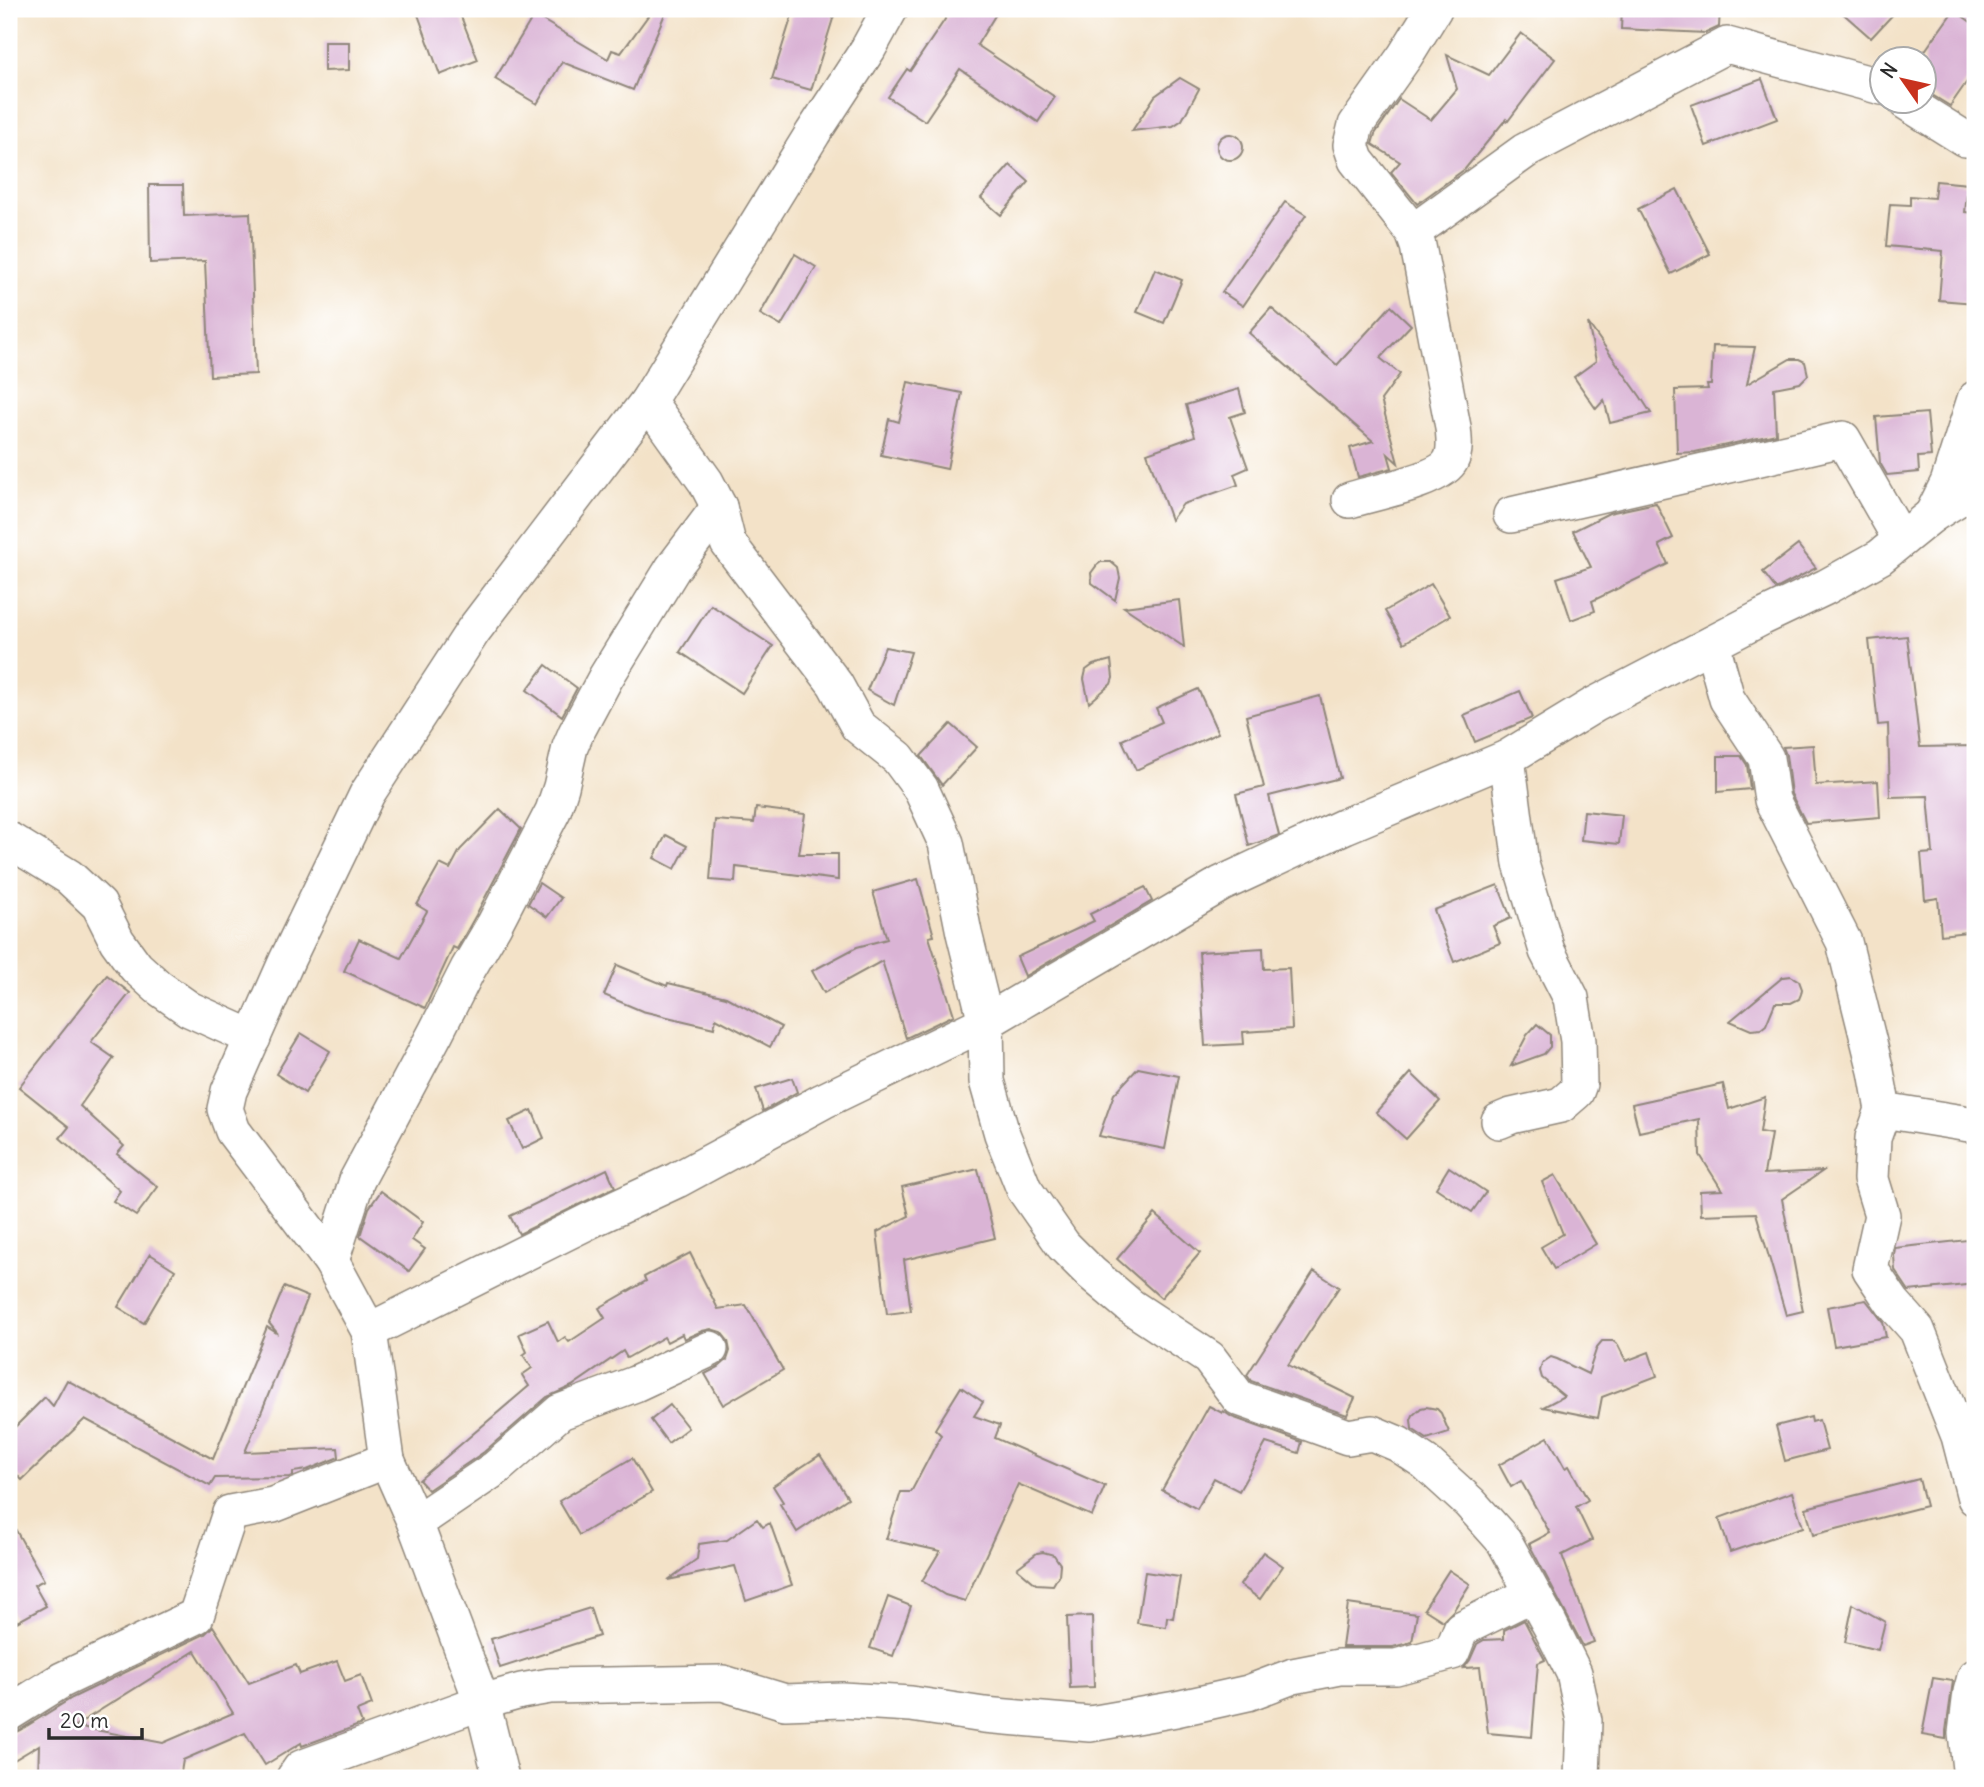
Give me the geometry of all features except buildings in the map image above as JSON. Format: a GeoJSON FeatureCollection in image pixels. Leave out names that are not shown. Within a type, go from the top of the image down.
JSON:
{"type":"FeatureCollection","features":[{"type":"Feature","properties":{"kind":"street"},"geometry":{"type":"LineString","coordinates":[[501,1778],[482,1702],[415,1523],[387,1460],[369,1331],[331,1261],[233,1132],[225,1109],[229,1091],[287,960],[367,794],[473,631],[648,401],[813,133],[868,49],[890,9]]}},
{"type":"Feature","properties":{"kind":"street"},"geometry":{"type":"LineString","coordinates":[[1350,500],[1432,476],[1447,468],[1454,453],[1453,427],[1418,246],[1413,232],[1356,160],[1351,145],[1356,125],[1434,9]]}},
{"type":"Feature","properties":{"kind":"street"},"geometry":{"type":"LineString","coordinates":[[1413,232],[1525,150],[1727,45],[1868,83]]}},
{"type":"Feature","properties":{"kind":"street"},"geometry":{"type":"LineString","coordinates":[[1928,116],[1965,139],[1975,137]]}},
{"type":"Feature","properties":{"kind":"street"},"geometry":{"type":"LineString","coordinates":[[1932,515],[1952,472],[1975,399]]}},
{"type":"Feature","properties":{"kind":"street"},"geometry":{"type":"LineString","coordinates":[[648,401],[706,482],[719,507],[728,542],[835,684],[858,726],[898,758],[921,789],[946,843],[986,1022],[988,1081],[1002,1134],[1024,1189],[1063,1245],[1091,1273],[1130,1306],[1209,1358],[1239,1398],[1348,1437],[1372,1433],[1398,1444],[1424,1462],[1470,1503],[1504,1541],[1574,1673],[1584,1721],[1582,1778]]}},
{"type":"Feature","properties":{"kind":"street"},"geometry":{"type":"LineString","coordinates":[[1511,515],[1843,439],[1901,540]]}},
{"type":"Feature","properties":{"kind":"street"},"geometry":{"type":"LineString","coordinates":[[369,1331],[677,1180],[823,1101],[986,1022],[1221,884],[1334,831],[1507,758],[1594,705],[1880,557],[1932,515],[1975,488]]}},
{"type":"Feature","properties":{"kind":"street"},"geometry":{"type":"LineString","coordinates":[[331,1261],[357,1180],[553,811],[576,733],[606,677],[673,568],[719,507]]}},
{"type":"Feature","properties":{"kind":"street"},"geometry":{"type":"LineString","coordinates":[[1712,644],[1727,699],[1766,758],[1772,800],[1844,942],[1883,1110],[1873,1138],[1871,1179],[1882,1215],[1870,1269],[1892,1303],[1917,1330],[1959,1436],[1974,1486]]}},
{"type":"Feature","properties":{"kind":"street"},"geometry":{"type":"LineString","coordinates":[[1499,1121],[1561,1105],[1576,1092],[1579,1084],[1578,1041],[1571,998],[1547,950],[1521,864],[1507,758]]}},
{"type":"Feature","properties":{"kind":"street"},"geometry":{"type":"LineString","coordinates":[[9,840],[69,877],[99,905],[117,941],[136,967],[158,987],[189,1009],[253,1038]]}},
{"type":"Feature","properties":{"kind":"street"},"geometry":{"type":"LineString","coordinates":[[1883,1110],[1975,1125]]}},
{"type":"Feature","properties":{"kind":"street"},"geometry":{"type":"LineString","coordinates":[[415,1523],[496,1468],[560,1412],[635,1384],[710,1349]]}},
{"type":"Feature","properties":{"kind":"street"},"geometry":{"type":"LineString","coordinates":[[9,1713],[62,1680],[195,1616],[230,1513],[273,1505],[387,1460]]}},
{"type":"Feature","properties":{"kind":"street"},"geometry":{"type":"LineString","coordinates":[[294,1778],[301,1768],[482,1702],[550,1686],[723,1683],[785,1702],[842,1700],[911,1704],[985,1715],[1090,1724],[1248,1693],[1305,1673],[1339,1667],[1396,1667],[1452,1652],[1461,1629],[1532,1594]]}},
{"type":"Feature","properties":{"kind":"street"},"geometry":{"type":"LineString","coordinates":[[1971,1778],[1966,1733],[1975,1677]]}}]}
